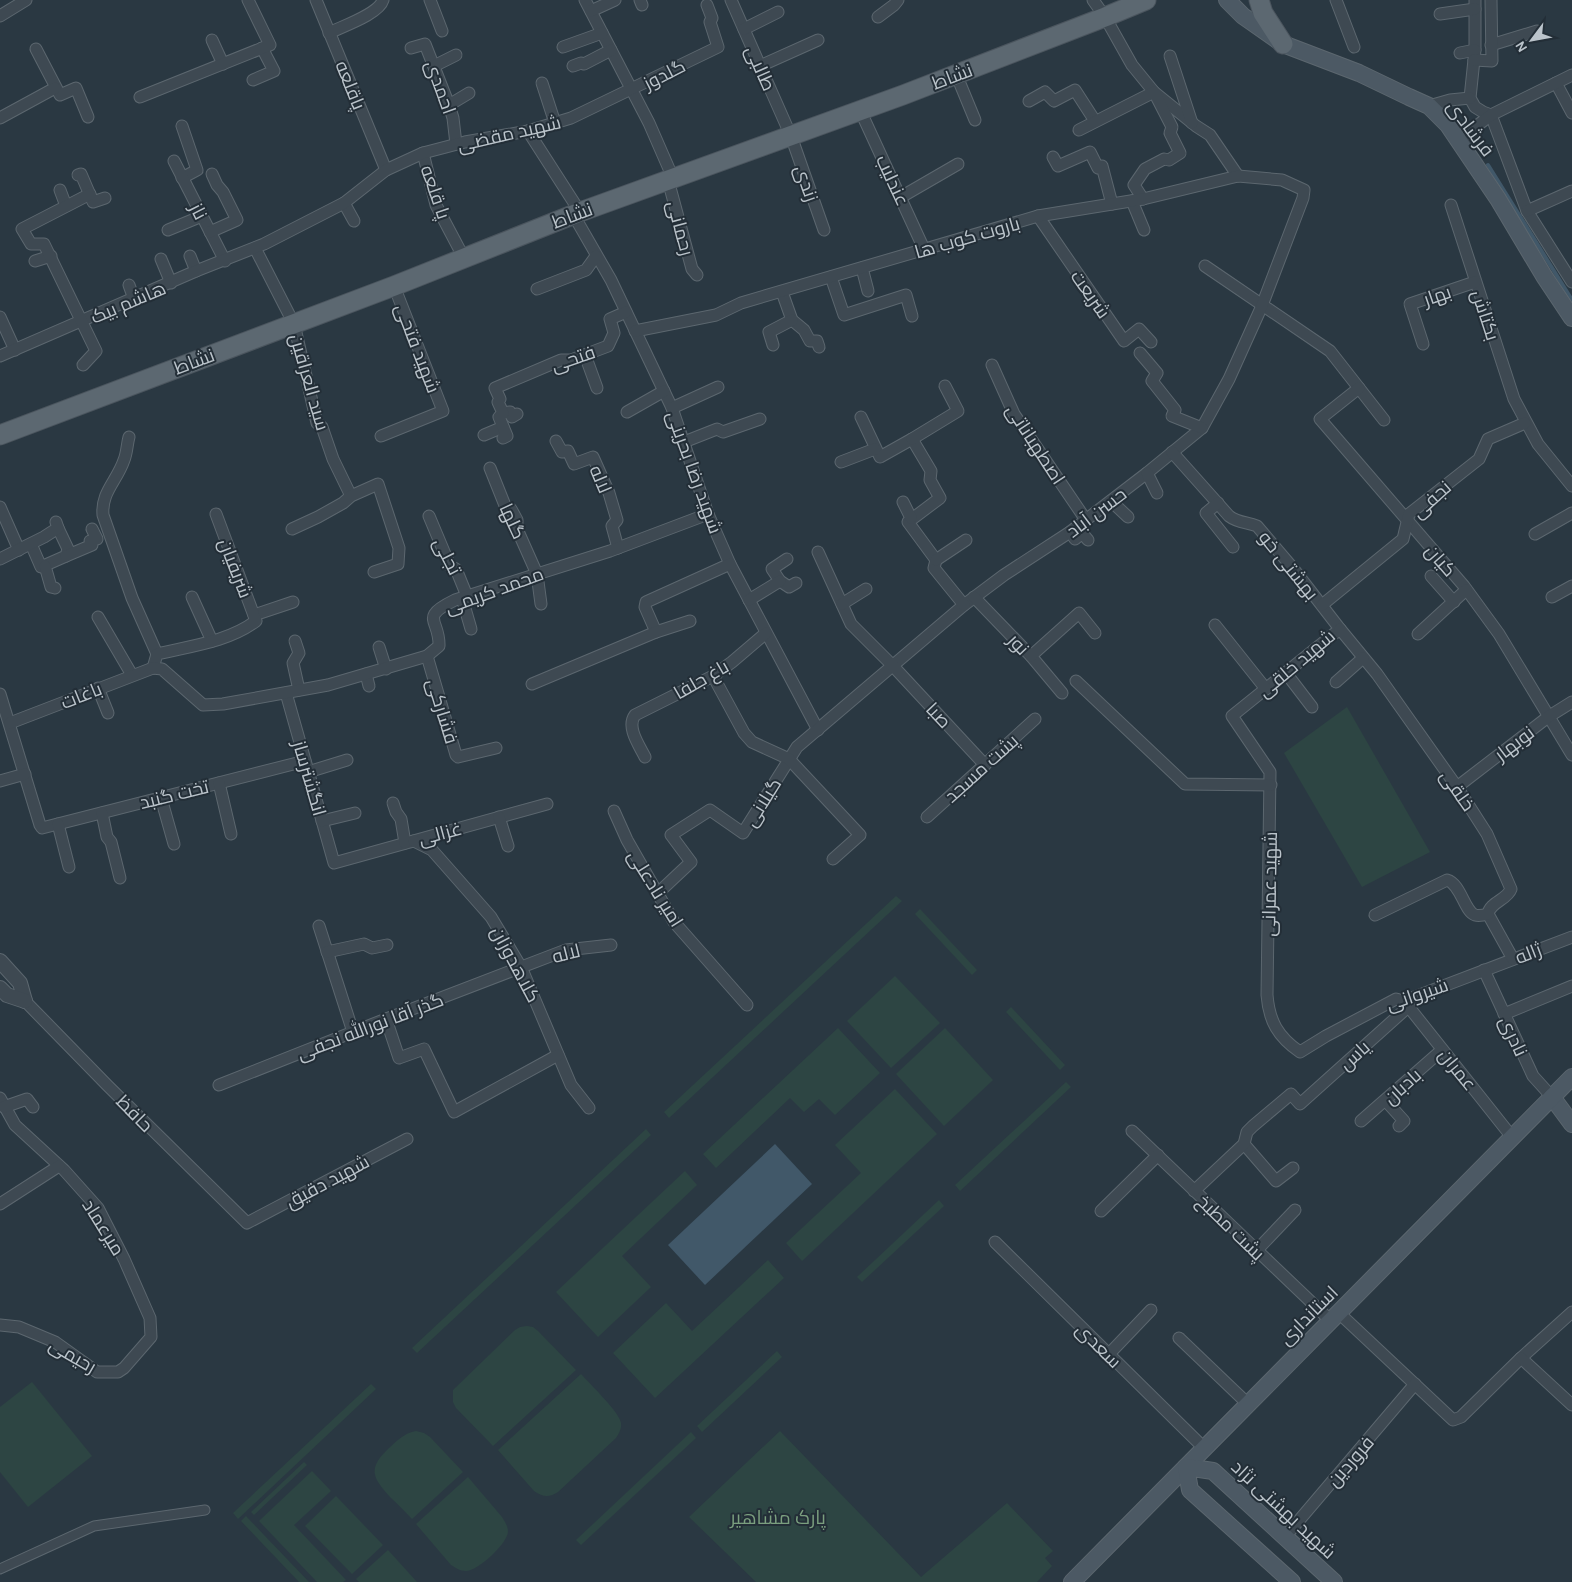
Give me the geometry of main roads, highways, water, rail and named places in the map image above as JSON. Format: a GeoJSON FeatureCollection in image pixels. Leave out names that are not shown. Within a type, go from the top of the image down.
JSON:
{"type":"FeatureCollection","features":[{"type":"Feature","properties":{"kind":"main road","name":"نشاط"},"geometry":{"type":"LineString","coordinates":[[0,435],[394,286],[577,213],[791,136],[1146,0]]}},
{"type":"Feature","properties":{"kind":"main road","name":"فرشادی"},"geometry":{"type":"LineString","coordinates":[[1228,0],[1243,16],[1283,44],[1359,73],[1429,106],[1448,125],[1464,148],[1572,318]]}},
{"type":"Feature","properties":{"kind":"main road"},"geometry":{"type":"LineString","coordinates":[[1259,0],[1263,13],[1283,44]]}},
{"type":"Feature","properties":{"kind":"main road","name":"استانداری"},"geometry":{"type":"LineString","coordinates":[[1072,1582],[1572,1077]]}},
{"type":"Feature","properties":{"kind":"main road"},"geometry":{"type":"LineString","coordinates":[[1552,1097],[1572,1122]]}},
{"type":"Feature","properties":{"kind":"main road"},"geometry":{"type":"LineString","coordinates":[[1572,1108],[1572,1122]]}},
{"type":"Feature","properties":{"kind":"main road"},"geometry":{"type":"LineString","coordinates":[[1186,1467],[1190,1490],[1292,1582]]}},
{"type":"Feature","properties":{"kind":"main road","name":"شهید بهشتی نژاد"},"geometry":{"type":"LineString","coordinates":[[1186,1467],[1213,1471],[1334,1582]]}},
{"type":"Feature","properties":{"kind":"water"},"geometry":{"type":"Polygon","coordinates":[[[775,1144],[812,1184],[705,1285],[668,1245],[775,1144]]]}},
{"type":"Feature","properties":{"kind":"waterway"},"geometry":{"type":"LineString","coordinates":[[1488,165],[1572,300]]}},
{"type":"Feature","properties":{"kind":"park label","name":"پارک مشاهیر"},"geometry":{"type":"Point","coordinates":[778,1517]}}]}
